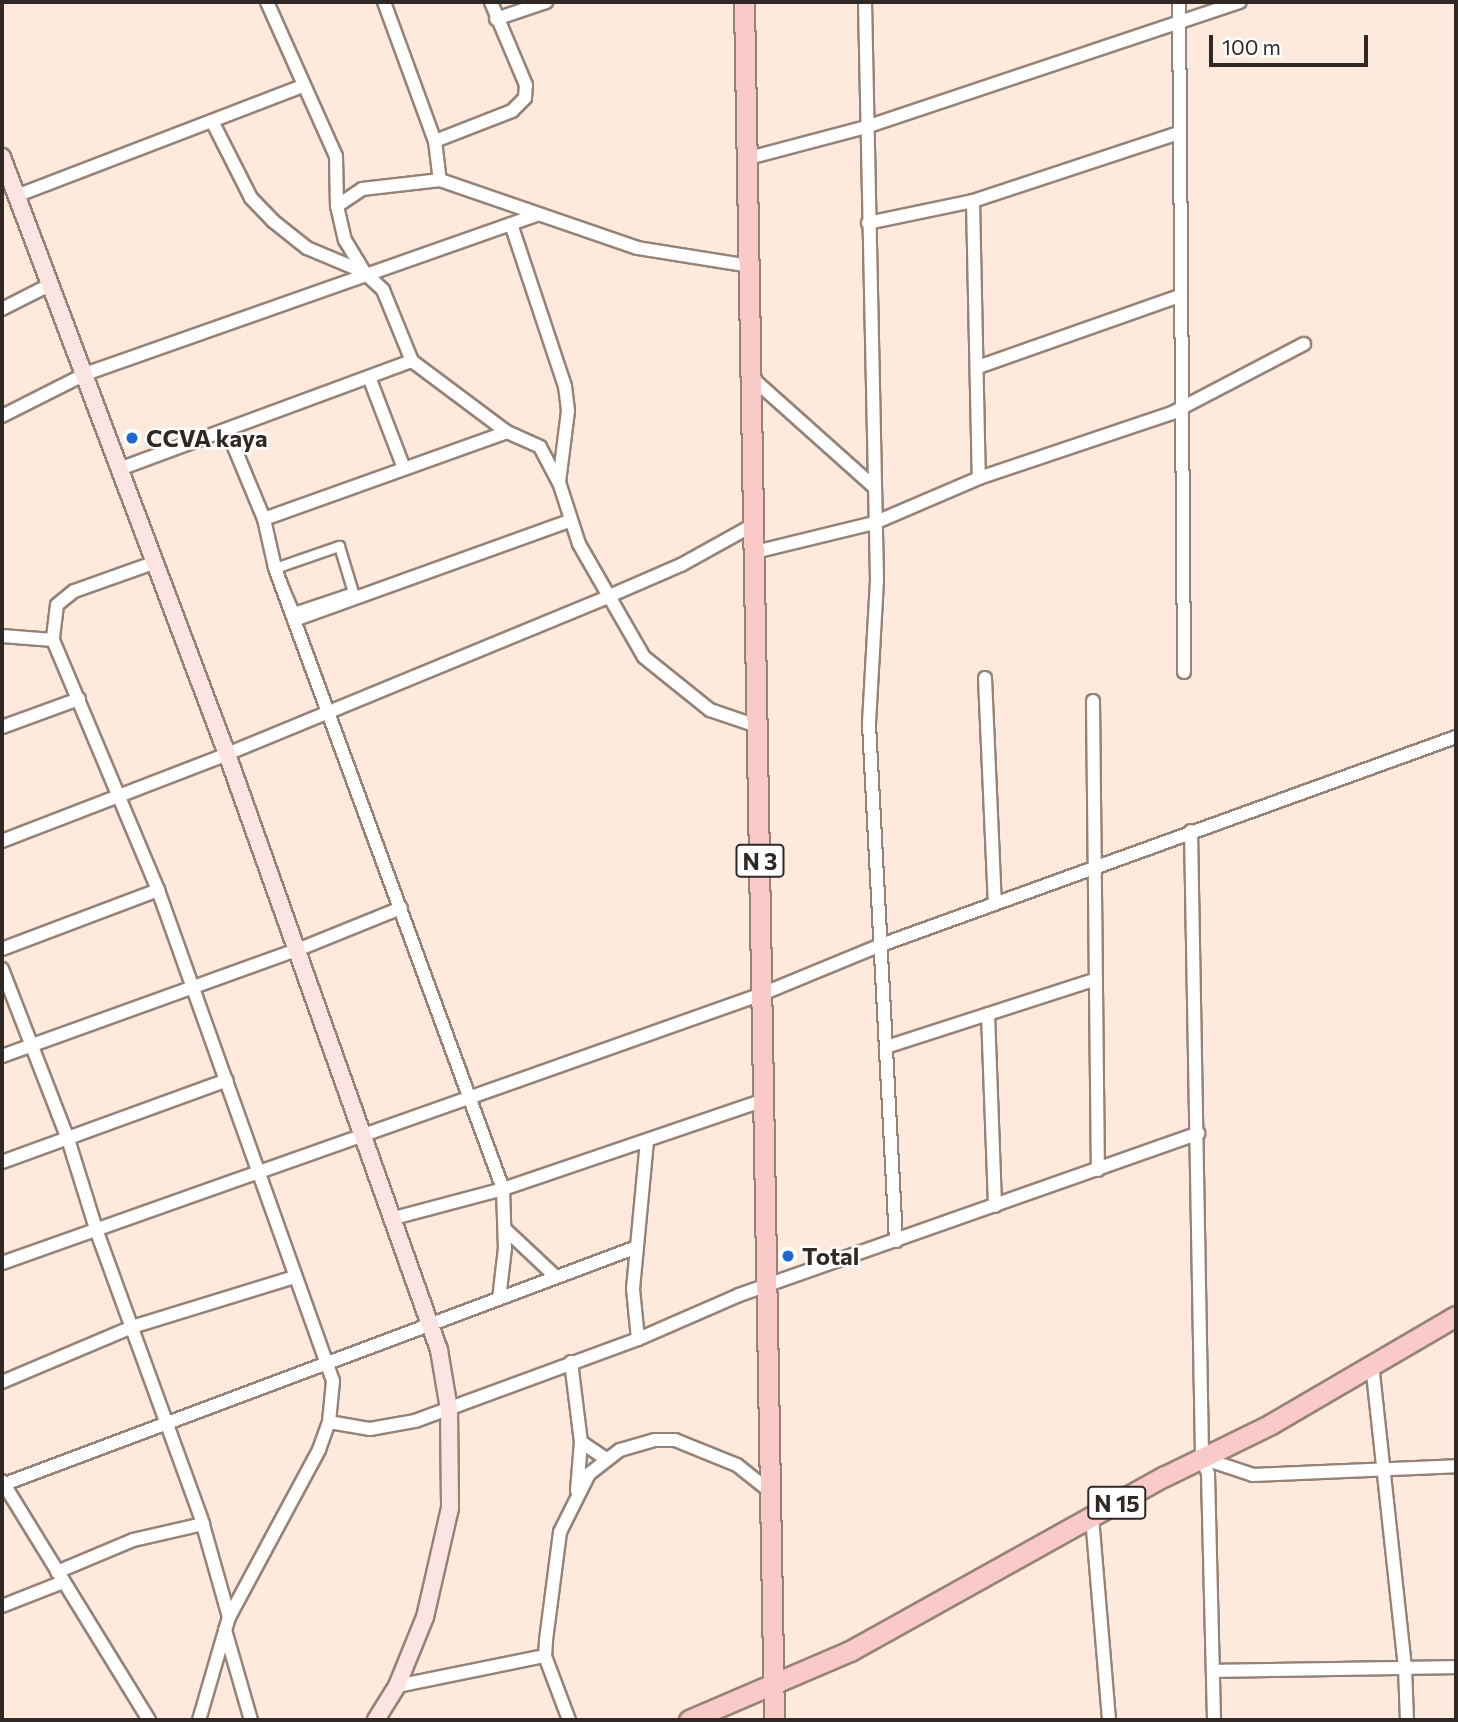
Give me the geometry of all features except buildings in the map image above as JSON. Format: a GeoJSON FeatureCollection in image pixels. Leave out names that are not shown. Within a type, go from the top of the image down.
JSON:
{"type":"FeatureCollection","features":[{"type":"Feature","properties":{"kind":"main road","name":"N 3"},"geometry":{"type":"LineString","coordinates":[[744,2],[749,158],[774,1720]]}},
{"type":"Feature","properties":{"kind":"main road"},"geometry":{"type":"LineString","coordinates":[[2,157],[122,468],[432,1325],[449,1409],[450,1508],[428,1606],[397,1686],[376,1720]]}},
{"type":"Feature","properties":{"kind":"main road","name":"N 15"},"geometry":{"type":"LineString","coordinates":[[689,1720],[850,1651],[1092,1517],[1271,1424],[1456,1316]]}},
{"type":"Feature","properties":{"kind":"street"},"geometry":{"type":"LineString","coordinates":[[267,2],[302,86],[336,156],[337,206],[345,240],[365,273],[383,290],[412,361],[507,432],[540,447],[559,482],[569,521],[607,597],[644,657],[710,710],[757,726]]}},
{"type":"Feature","properties":{"kind":"street"},"geometry":{"type":"LineString","coordinates":[[384,2],[435,141],[440,180]]}},
{"type":"Feature","properties":{"kind":"street"},"geometry":{"type":"LineString","coordinates":[[435,141],[512,111],[525,97],[526,85],[491,2]]}},
{"type":"Feature","properties":{"kind":"street"},"geometry":{"type":"LineString","coordinates":[[496,19],[545,2]]}},
{"type":"Feature","properties":{"kind":"street"},"geometry":{"type":"LineString","coordinates":[[865,2],[867,223],[877,580],[869,724],[896,1241]]}},
{"type":"Feature","properties":{"kind":"street"},"geometry":{"type":"LineString","coordinates":[[1178,2],[1184,671]]}},
{"type":"Feature","properties":{"kind":"street"},"geometry":{"type":"LineString","coordinates":[[749,158],[866,127],[1240,2]]}},
{"type":"Feature","properties":{"kind":"street"},"geometry":{"type":"LineString","coordinates":[[16,196],[302,86]]}},
{"type":"Feature","properties":{"kind":"street"},"geometry":{"type":"LineString","coordinates":[[212,121],[251,198],[273,221],[307,248],[365,273]]}},
{"type":"Feature","properties":{"kind":"street"},"geometry":{"type":"LineString","coordinates":[[867,223],[973,201],[1179,133]]}},
{"type":"Feature","properties":{"kind":"street"},"geometry":{"type":"LineString","coordinates":[[337,206],[362,189],[440,180],[638,248],[750,266]]}},
{"type":"Feature","properties":{"kind":"street"},"geometry":{"type":"LineString","coordinates":[[973,201],[979,478]]}},
{"type":"Feature","properties":{"kind":"street"},"geometry":{"type":"LineString","coordinates":[[2,416],[85,374],[365,273],[537,215]]}},
{"type":"Feature","properties":{"kind":"street"},"geometry":{"type":"LineString","coordinates":[[510,224],[565,386],[568,411],[559,482]]}},
{"type":"Feature","properties":{"kind":"street"},"geometry":{"type":"LineString","coordinates":[[2,309],[51,284]]}},
{"type":"Feature","properties":{"kind":"street"},"geometry":{"type":"LineString","coordinates":[[978,367],[1180,296]]}},
{"type":"Feature","properties":{"kind":"street"},"geometry":{"type":"LineString","coordinates":[[755,552],[874,523],[979,478],[1181,408],[1304,344]]}},
{"type":"Feature","properties":{"kind":"street"},"geometry":{"type":"LineString","coordinates":[[122,468],[412,361]]}},
{"type":"Feature","properties":{"kind":"street"},"geometry":{"type":"LineString","coordinates":[[369,377],[404,468]]}},
{"type":"Feature","properties":{"kind":"street"},"geometry":{"type":"LineString","coordinates":[[751,377],[873,486]]}},
{"type":"Feature","properties":{"kind":"street"},"geometry":{"type":"LineString","coordinates":[[228,430],[264,519],[275,568],[327,714],[471,1094],[503,1189],[505,1229],[499,1299]]}},
{"type":"Feature","properties":{"kind":"street"},"geometry":{"type":"LineString","coordinates":[[264,519],[507,432]]}},
{"type":"Feature","properties":{"kind":"street"},"geometry":{"type":"LineString","coordinates":[[293,620],[569,521]]}},
{"type":"Feature","properties":{"kind":"street"},"geometry":{"type":"LineString","coordinates":[[2,841],[327,714],[607,597],[681,565],[755,524]]}},
{"type":"Feature","properties":{"kind":"street"},"geometry":{"type":"LineString","coordinates":[[339,546],[353,592],[294,612],[275,568],[339,546]]}},
{"type":"Feature","properties":{"kind":"street"},"geometry":{"type":"LineString","coordinates":[[156,562],[74,591],[57,605],[53,640],[120,793],[158,890],[261,1174],[295,1277],[330,1365],[329,1422],[304,1482],[261,1550],[227,1623],[199,1720]]}},
{"type":"Feature","properties":{"kind":"street"},"geometry":{"type":"LineString","coordinates":[[2,636],[53,640]]}},
{"type":"Feature","properties":{"kind":"street"},"geometry":{"type":"LineString","coordinates":[[985,678],[995,904]]}},
{"type":"Feature","properties":{"kind":"street"},"geometry":{"type":"LineString","coordinates":[[2,727],[79,699]]}},
{"type":"Feature","properties":{"kind":"street"},"geometry":{"type":"LineString","coordinates":[[1093,701],[1092,869],[1098,1170]]}},
{"type":"Feature","properties":{"kind":"street"},"geometry":{"type":"LineString","coordinates":[[2,1264],[261,1174],[471,1094],[762,994],[881,945],[1456,737]]}},
{"type":"Feature","properties":{"kind":"street"},"geometry":{"type":"LineString","coordinates":[[1191,831],[1202,1458],[1208,1475],[1214,1720]]}},
{"type":"Feature","properties":{"kind":"street"},"geometry":{"type":"LineString","coordinates":[[2,949],[158,890]]}},
{"type":"Feature","properties":{"kind":"street"},"geometry":{"type":"LineString","coordinates":[[2,1056],[297,950],[401,908]]}},
{"type":"Feature","properties":{"kind":"street"},"geometry":{"type":"LineString","coordinates":[[2,968],[68,1139],[97,1232],[203,1524],[251,1720]]}},
{"type":"Feature","properties":{"kind":"street"},"geometry":{"type":"LineString","coordinates":[[886,1047],[1094,980]]}},
{"type":"Feature","properties":{"kind":"street"},"geometry":{"type":"LineString","coordinates":[[988,1014],[995,1206]]}},
{"type":"Feature","properties":{"kind":"street"},"geometry":{"type":"LineString","coordinates":[[2,1162],[227,1080]]}},
{"type":"Feature","properties":{"kind":"street"},"geometry":{"type":"LineString","coordinates":[[394,1218],[503,1189],[764,1100]]}},
{"type":"Feature","properties":{"kind":"street"},"geometry":{"type":"LineString","coordinates":[[329,1422],[386,1428],[449,1409],[638,1339],[698,1311],[1198,1133]]}},
{"type":"Feature","properties":{"kind":"street"},"geometry":{"type":"LineString","coordinates":[[638,1339],[633,1289],[647,1141]]}},
{"type":"Feature","properties":{"kind":"street"},"geometry":{"type":"LineString","coordinates":[[505,1229],[554,1275]]}},
{"type":"Feature","properties":{"kind":"street"},"geometry":{"type":"LineString","coordinates":[[151,1718],[3,1484],[166,1420],[330,1365],[554,1275],[637,1247]]}},
{"type":"Feature","properties":{"kind":"street"},"geometry":{"type":"LineString","coordinates":[[2,1382],[132,1327],[295,1277]]}},
{"type":"Feature","properties":{"kind":"street"},"geometry":{"type":"LineString","coordinates":[[569,1720],[545,1657],[560,1532],[576,1492],[581,1442],[571,1362]]}},
{"type":"Feature","properties":{"kind":"street"},"geometry":{"type":"LineString","coordinates":[[1373,1364],[1405,1668],[1407,1720]]}},
{"type":"Feature","properties":{"kind":"street"},"geometry":{"type":"LineString","coordinates":[[576,1492],[605,1458],[640,1443],[674,1440],[737,1465],[772,1493]]}},
{"type":"Feature","properties":{"kind":"street"},"geometry":{"type":"LineString","coordinates":[[581,1442],[605,1458]]}},
{"type":"Feature","properties":{"kind":"street"},"geometry":{"type":"LineString","coordinates":[[1202,1458],[1253,1475],[1456,1466]]}},
{"type":"Feature","properties":{"kind":"street"},"geometry":{"type":"LineString","coordinates":[[1092,1517],[1109,1720]]}},
{"type":"Feature","properties":{"kind":"street"},"geometry":{"type":"LineString","coordinates":[[2,1606],[133,1539],[203,1524]]}},
{"type":"Feature","properties":{"kind":"street"},"geometry":{"type":"LineString","coordinates":[[397,1686],[545,1657]]}},
{"type":"Feature","properties":{"kind":"street"},"geometry":{"type":"LineString","coordinates":[[1213,1671],[1456,1667]]}},
{"type":"Feature","properties":{"kind":"place","name":"CCVA kaya"},"geometry":{"type":"Point","coordinates":[132,438]}},
{"type":"Feature","properties":{"kind":"place","name":"Total"},"geometry":{"type":"Point","coordinates":[788,1256]}}]}
